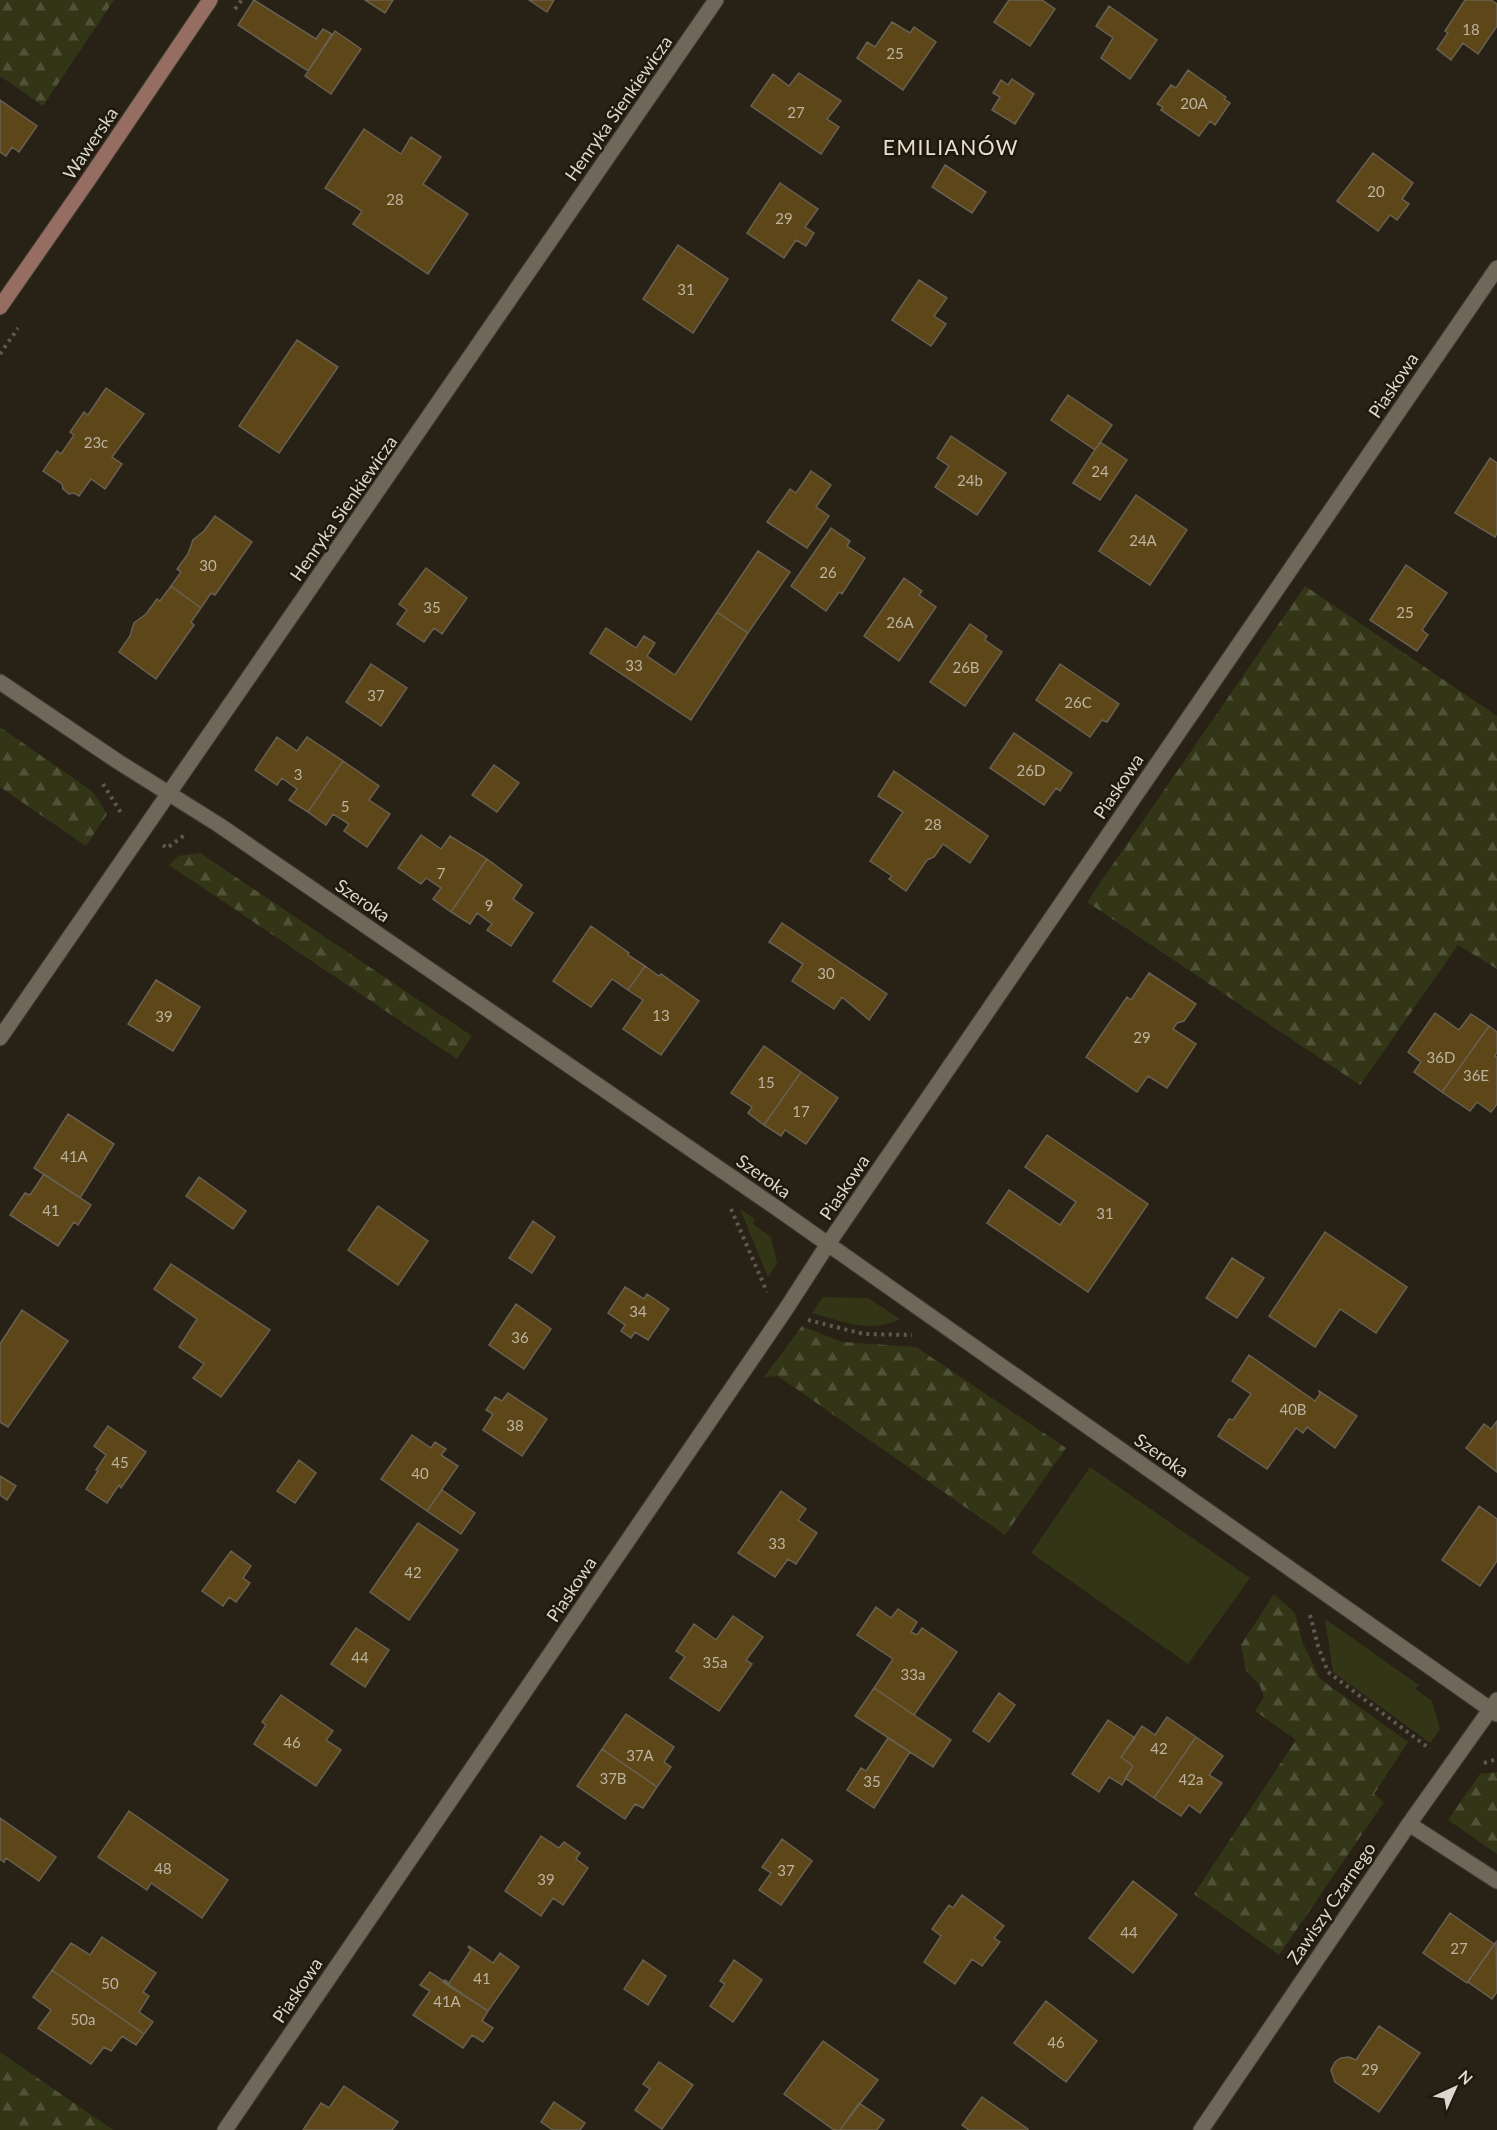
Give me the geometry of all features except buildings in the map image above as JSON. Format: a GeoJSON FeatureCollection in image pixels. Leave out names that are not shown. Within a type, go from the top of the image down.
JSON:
{"type":"FeatureCollection","features":[{"type":"Feature","properties":{"kind":"street","name":"Wawerska"},"geometry":{"type":"LineString","coordinates":[[0,307],[210,0]]}},
{"type":"Feature","properties":{"kind":"street","name":"Henryka Sienkiewicza"},"geometry":{"type":"LineString","coordinates":[[0,1038],[716,0]]}},
{"type":"Feature","properties":{"kind":"street","name":"Piaskowa"},"geometry":{"type":"LineString","coordinates":[[225,2130],[786,1309],[828,1244],[1497,268]]}},
{"type":"Feature","properties":{"kind":"street","name":"Szeroka"},"geometry":{"type":"LineString","coordinates":[[0,682],[117,761],[170,793],[828,1244],[1495,1708]]}},
{"type":"Feature","properties":{"kind":"street","name":"Zawiszy Czarnego"},"geometry":{"type":"LineString","coordinates":[[1201,2130],[1409,1824],[1495,1708]]}},
{"type":"Feature","properties":{"kind":"street"},"geometry":{"type":"LineString","coordinates":[[1409,1824],[1497,1881]]}},
{"type":"Feature","properties":{"kind":"path"},"geometry":{"type":"LineString","coordinates":[[102,783],[125,818],[167,848],[186,834],[195,835]]}},
{"type":"Feature","properties":{"kind":"path"},"geometry":{"type":"LineString","coordinates":[[731,1209],[766,1291],[786,1309],[802,1319],[864,1334],[914,1335]]}},
{"type":"Feature","properties":{"kind":"path"},"geometry":{"type":"LineString","coordinates":[[1310,1613],[1318,1646],[1328,1672],[1433,1751]]}},
{"type":"Feature","properties":{"kind":"green space"},"geometry":{"type":"Polygon","coordinates":[[[0,0],[114,0],[43,106],[0,76],[0,0]]]}},
{"type":"Feature","properties":{"kind":"green space"},"geometry":{"type":"Polygon","coordinates":[[[1305,586],[1497,716],[1497,969],[1458,945],[1360,1085],[1087,902],[1305,586]]]}},
{"type":"Feature","properties":{"kind":"green space"},"geometry":{"type":"Polygon","coordinates":[[[0,727],[93,792],[107,814],[86,846],[0,787],[0,727]]]}},
{"type":"Feature","properties":{"kind":"green space"},"geometry":{"type":"Polygon","coordinates":[[[200,853],[472,1036],[457,1059],[169,865],[178,856],[200,853]]]}},
{"type":"Feature","properties":{"kind":"green space"},"geometry":{"type":"Polygon","coordinates":[[[740,1209],[755,1219],[753,1224],[771,1237],[777,1263],[768,1277],[740,1209]]]}},
{"type":"Feature","properties":{"kind":"green space"},"geometry":{"type":"Polygon","coordinates":[[[823,1297],[868,1298],[900,1319],[878,1326],[867,1326],[812,1313],[823,1297]]]}},
{"type":"Feature","properties":{"kind":"green space"},"geometry":{"type":"Polygon","coordinates":[[[802,1326],[842,1342],[916,1347],[1066,1448],[1005,1535],[778,1376],[764,1377],[802,1326]]]}},
{"type":"Feature","properties":{"kind":"green space"},"geometry":{"type":"Polygon","coordinates":[[[1090,1467],[1250,1578],[1188,1664],[1031,1553],[1090,1467]]]}},
{"type":"Feature","properties":{"kind":"green space"},"geometry":{"type":"Polygon","coordinates":[[[1274,1594],[1295,1613],[1302,1641],[1320,1679],[1408,1742],[1374,1794],[1384,1802],[1279,1955],[1194,1894],[1296,1740],[1255,1711],[1264,1697],[1260,1686],[1246,1670],[1241,1645],[1274,1594]]]}},
{"type":"Feature","properties":{"kind":"green space"},"geometry":{"type":"Polygon","coordinates":[[[1325,1619],[1419,1685],[1415,1689],[1432,1701],[1440,1729],[1430,1743],[1333,1672],[1325,1619]]]}},
{"type":"Feature","properties":{"kind":"green space"},"geometry":{"type":"Polygon","coordinates":[[[1497,1772],[1497,1854],[1448,1820],[1480,1774],[1497,1772]]]}},
{"type":"Feature","properties":{"kind":"green space"},"geometry":{"type":"Polygon","coordinates":[[[0,2052],[113,2130],[0,2130],[0,2052]]]}},
{"type":"Feature","properties":{"kind":"district","name":"EMILIANÓW"},"geometry":{"type":"Point","coordinates":[951,146]}}]}
